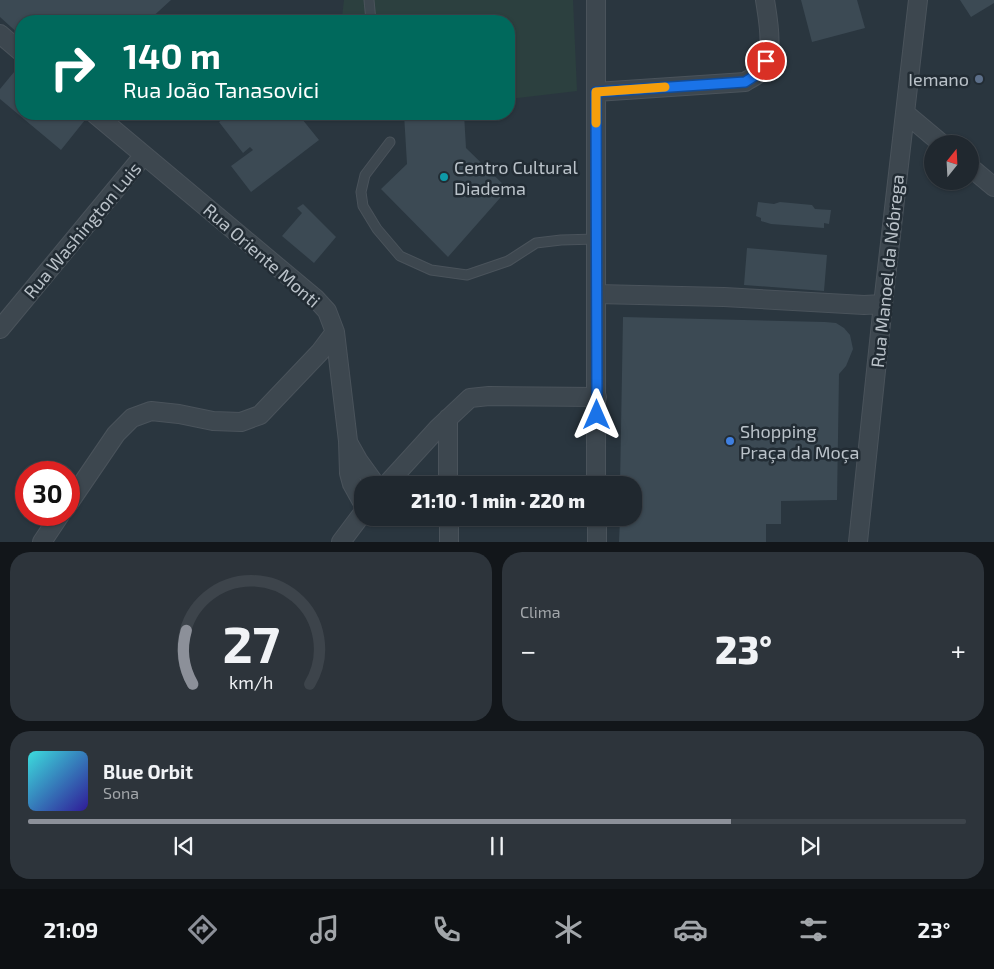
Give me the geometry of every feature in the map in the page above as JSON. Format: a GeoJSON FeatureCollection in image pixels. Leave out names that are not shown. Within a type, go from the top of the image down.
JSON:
{"type":"FeatureCollection","features":[{"type":"Feature","properties":{"kind":"street"},"geometry":{"type":"LineString","coordinates":[[596,0],[596,476]]}},
{"type":"Feature","properties":{"kind":"street"},"geometry":{"type":"LineString","coordinates":[[596,92],[745,82],[759,73],[766,61],[770,42],[765,0]]}},
{"type":"Feature","properties":{"kind":"street","name":"Rua Manoel da Nóbrega"},"geometry":{"type":"LineString","coordinates":[[858,542],[918,0]]}},
{"type":"Feature","properties":{"kind":"street"},"geometry":{"type":"LineString","coordinates":[[0,34],[15,47]]}},
{"type":"Feature","properties":{"kind":"street"},"geometry":{"type":"LineString","coordinates":[[905,112],[932,135]]}},
{"type":"Feature","properties":{"kind":"street","name":"Rua Oriente Monti"},"geometry":{"type":"LineString","coordinates":[[102,120],[316,299],[327,311],[335,332],[348,441],[349,473],[354,488]]}},
{"type":"Feature","properties":{"kind":"street","name":"Rua Washington Luis"},"geometry":{"type":"LineString","coordinates":[[0,329],[144,155]]}},
{"type":"Feature","properties":{"kind":"street"},"geometry":{"type":"LineString","coordinates":[[979,175],[994,188]]}},
{"type":"Feature","properties":{"kind":"street"},"geometry":{"type":"LineString","coordinates":[[597,294],[724,296],[864,305],[883,304]]}},
{"type":"Feature","properties":{"kind":"street"},"geometry":{"type":"LineString","coordinates":[[80,487],[116,434],[132,418],[151,411],[213,421],[241,422],[260,415],[320,352],[335,332]]}},
{"type":"Feature","properties":{"kind":"street"},"geometry":{"type":"LineString","coordinates":[[394,476],[448,418],[470,398],[489,396],[597,397]]}},
{"type":"Feature","properties":{"kind":"street"},"geometry":{"type":"LineString","coordinates":[[448,418],[448,476]]}},
{"type":"Feature","properties":{"kind":"street","name":"Rua Oriente Monti"},"geometry":{"type":"LineString","coordinates":[[348,441],[370,476]]}},
{"type":"Feature","properties":{"kind":"street"},"geometry":{"type":"LineString","coordinates":[[341,542],[354,525]]}},
{"type":"Feature","properties":{"kind":"street"},"geometry":{"type":"LineString","coordinates":[[42,542],[53,526]]}},
{"type":"Feature","properties":{"kind":"street"},"geometry":{"type":"LineString","coordinates":[[449,526],[449,542]]}},
{"type":"Feature","properties":{"kind":"street"},"geometry":{"type":"LineString","coordinates":[[597,526],[597,542]]}},
{"type":"Feature","properties":{"kind":"lane"},"geometry":{"type":"LineString","coordinates":[[369,0],[370,15]]}},
{"type":"Feature","properties":{"kind":"lane"},"geometry":{"type":"LineString","coordinates":[[390,142],[365,175],[361,192],[363,206],[377,229],[400,256],[431,270],[467,275],[508,262],[536,243],[596,239]]}},
{"type":"Feature","properties":{"kind":"green space"},"geometry":{"type":"Polygon","coordinates":[[[344,0],[573,0],[577,91],[515,98],[515,15],[342,15],[344,0]]]}},
{"type":"Feature","properties":{"kind":"building"},"geometry":{"type":"Polygon","coordinates":[[[0,0],[171,0],[155,15],[15,15],[15,31],[0,17],[0,0]]]}},
{"type":"Feature","properties":{"kind":"building"},"geometry":{"type":"Polygon","coordinates":[[[801,0],[857,0],[865,28],[812,42],[801,0]]]}},
{"type":"Feature","properties":{"kind":"building"},"geometry":{"type":"Polygon","coordinates":[[[960,0],[994,0],[994,3],[971,17],[960,0]]]}},
{"type":"Feature","properties":{"kind":"building"},"geometry":{"type":"Polygon","coordinates":[[[15,71],[15,112],[0,99],[0,89],[15,71]]]}},
{"type":"Feature","properties":{"kind":"building"},"geometry":{"type":"Polygon","coordinates":[[[25,120],[85,120],[61,150],[25,120]]]}},
{"type":"Feature","properties":{"kind":"building"},"geometry":{"type":"Polygon","coordinates":[[[222,120],[303,120],[319,140],[251,192],[231,166],[253,150],[250,147],[243,153],[219,122],[222,120]]]}},
{"type":"Feature","properties":{"kind":"building","name":"Centro Cultural Diadema"},"geometry":{"type":"Polygon","coordinates":[[[404,120],[464,120],[466,148],[508,189],[448,257],[381,189],[407,164],[404,120]]]}},
{"type":"Feature","properties":{"kind":"building"},"geometry":{"type":"Polygon","coordinates":[[[758,202],[812,205],[815,209],[831,210],[829,224],[824,223],[824,228],[771,224],[761,221],[761,218],[756,216],[758,202]]]}},
{"type":"Feature","properties":{"kind":"building"},"geometry":{"type":"Polygon","coordinates":[[[303,204],[336,237],[314,263],[282,236],[302,213],[297,208],[303,204]]]}},
{"type":"Feature","properties":{"kind":"building"},"geometry":{"type":"Polygon","coordinates":[[[747,248],[827,255],[824,291],[744,285],[747,248]]]}},
{"type":"Feature","properties":{"kind":"building","name":"Shopping Praça da Moça"},"geometry":{"type":"Polygon","coordinates":[[[623,317],[825,322],[836,323],[850,335],[853,349],[846,366],[839,374],[837,500],[781,501],[781,524],[766,524],[766,542],[619,542],[620,526],[642,526],[642,476],[620,476],[623,317]]]}},
{"type":"Feature","properties":{"kind":"slow traffic"},"geometry":{"type":"LineString","coordinates":[[596,123],[596,92],[665,87]]}},
{"type":"Feature","properties":{"kind":"place","name":"Iemano"},"geometry":{"type":"Point","coordinates":[979,79]}},
{"type":"Feature","properties":{"kind":"place","name":"Centro Cultural Diadema"},"geometry":{"type":"Point","coordinates":[444,177]}},
{"type":"Feature","properties":{"kind":"place","name":"Shopping Praça da Moça"},"geometry":{"type":"Point","coordinates":[730,441]}},
{"type":"Feature","properties":{"kind":"route"},"geometry":{"type":"LineString","coordinates":[[597,415],[596,92],[745,82],[759,73],[766,61]]}}]}
